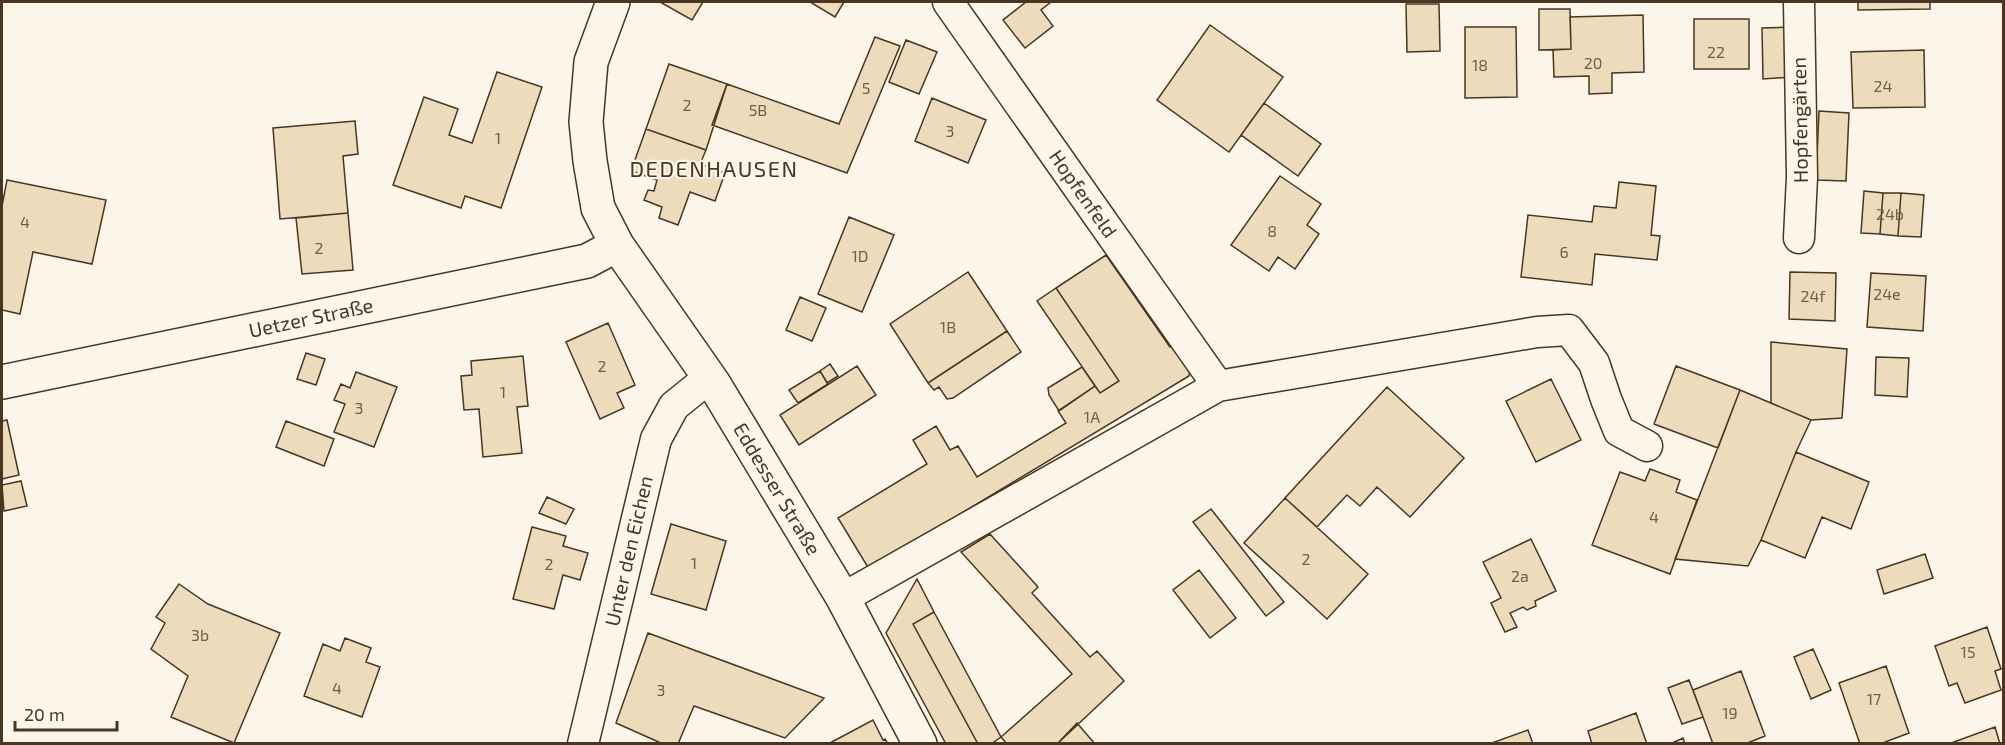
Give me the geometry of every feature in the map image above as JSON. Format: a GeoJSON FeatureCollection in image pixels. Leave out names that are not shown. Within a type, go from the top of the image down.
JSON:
{"type":"FeatureCollection","features":[{"type":"Feature","properties":{"kind":"street","name":"Eddesser Straße"},"geometry":{"type":"LineString","coordinates":[[613,2],[591,62],[586,122],[598,207],[617,245],[710,377],[843,598],[920,744]]}},
{"type":"Feature","properties":{"kind":"street","name":"Hopfenfeld"},"geometry":{"type":"LineString","coordinates":[[948,2],[1218,386]]}},
{"type":"Feature","properties":{"kind":"street","name":"Hopfengärten"},"geometry":{"type":"LineString","coordinates":[[1798,2],[1802,177],[1799,238]]}},
{"type":"Feature","properties":{"kind":"street","name":"Uetzer Straße"},"geometry":{"type":"LineString","coordinates":[[2,382],[587,261],[617,245]]}},
{"type":"Feature","properties":{"kind":"street"},"geometry":{"type":"LineString","coordinates":[[843,598],[1218,386],[1537,332],[1569,330],[1594,363],[1619,431],[1647,447]]}},
{"type":"Feature","properties":{"kind":"street","name":"Unter den Eichen"},"geometry":{"type":"LineString","coordinates":[[583,744],[656,439],[674,406],[710,377]]}},
{"type":"Feature","properties":{"kind":"building"},"geometry":{"type":"Polygon","coordinates":[[[660,2],[703,2],[692,20],[660,2]]]}},
{"type":"Feature","properties":{"kind":"building"},"geometry":{"type":"Polygon","coordinates":[[[810,2],[844,2],[835,17],[810,2]]]}},
{"type":"Feature","properties":{"kind":"building"},"geometry":{"type":"Polygon","coordinates":[[[1026,2],[1051,2],[1041,10],[1053,26],[1025,48],[1003,20],[1026,2]]]}},
{"type":"Feature","properties":{"kind":"building"},"geometry":{"type":"Polygon","coordinates":[[[1858,2],[1930,2],[1930,9],[1858,10],[1858,2]]]}},
{"type":"Feature","properties":{"kind":"building"},"geometry":{"type":"Polygon","coordinates":[[[1406,4],[1439,4],[1440,51],[1407,52],[1406,4]]]}},
{"type":"Feature","properties":{"kind":"building"},"geometry":{"type":"Polygon","coordinates":[[[1539,9],[1570,9],[1571,49],[1539,50],[1539,9]]]}},
{"type":"Feature","properties":{"kind":"building"},"geometry":{"type":"Polygon","coordinates":[[[1643,15],[1644,72],[1612,73],[1612,93],[1589,94],[1589,76],[1554,77],[1553,50],[1571,49],[1570,17],[1643,15]]]}},
{"type":"Feature","properties":{"kind":"building"},"geometry":{"type":"Polygon","coordinates":[[[1694,19],[1749,19],[1749,69],[1694,69],[1694,19]]]}},
{"type":"Feature","properties":{"kind":"building"},"geometry":{"type":"Polygon","coordinates":[[[1210,25],[1283,77],[1229,152],[1157,100],[1210,25]]]}},
{"type":"Feature","properties":{"kind":"building"},"geometry":{"type":"Polygon","coordinates":[[[1465,27],[1516,27],[1517,97],[1465,98],[1465,27]]]}},
{"type":"Feature","properties":{"kind":"building"},"geometry":{"type":"Polygon","coordinates":[[[1791,27],[1793,77],[1763,79],[1762,28],[1791,27]]]}},
{"type":"Feature","properties":{"kind":"building"},"geometry":{"type":"Polygon","coordinates":[[[875,37],[900,46],[847,173],[712,125],[727,84],[839,124],[875,37]]]}},
{"type":"Feature","properties":{"kind":"building"},"geometry":{"type":"Polygon","coordinates":[[[906,40],[937,52],[919,94],[889,82],[906,40]]]}},
{"type":"Feature","properties":{"kind":"building"},"geometry":{"type":"Polygon","coordinates":[[[1924,50],[1925,107],[1853,108],[1851,52],[1924,50]]]}},
{"type":"Feature","properties":{"kind":"building"},"geometry":{"type":"Polygon","coordinates":[[[669,64],[727,84],[706,150],[646,129],[669,64]]]}},
{"type":"Feature","properties":{"kind":"building"},"geometry":{"type":"Polygon","coordinates":[[[497,72],[542,87],[501,208],[465,196],[461,208],[393,185],[424,97],[458,109],[449,135],[472,143],[497,72]]]}},
{"type":"Feature","properties":{"kind":"building"},"geometry":{"type":"Polygon","coordinates":[[[932,98],[986,120],[968,163],[915,141],[932,98]]]}},
{"type":"Feature","properties":{"kind":"building"},"geometry":{"type":"Polygon","coordinates":[[[1264,103],[1321,144],[1298,176],[1241,135],[1264,103]]]}},
{"type":"Feature","properties":{"kind":"building"},"geometry":{"type":"Polygon","coordinates":[[[1819,111],[1849,113],[1846,181],[1816,180],[1819,111]]]}},
{"type":"Feature","properties":{"kind":"building"},"geometry":{"type":"Polygon","coordinates":[[[355,121],[358,154],[343,156],[348,213],[280,219],[273,128],[355,121]]]}},
{"type":"Feature","properties":{"kind":"building"},"geometry":{"type":"Polygon","coordinates":[[[646,129],[706,150],[700,164],[725,173],[715,201],[690,192],[678,225],[659,218],[662,207],[644,200],[648,190],[654,191],[657,180],[631,171],[646,129]]]}},
{"type":"Feature","properties":{"kind":"building"},"geometry":{"type":"Polygon","coordinates":[[[1280,176],[1321,204],[1307,225],[1319,234],[1295,269],[1278,257],[1269,271],[1231,245],[1280,176]]]}},
{"type":"Feature","properties":{"kind":"building"},"geometry":{"type":"Polygon","coordinates":[[[7,180],[106,200],[92,264],[33,252],[20,314],[2,310],[2,206],[7,180]]]}},
{"type":"Feature","properties":{"kind":"building"},"geometry":{"type":"Polygon","coordinates":[[[1619,182],[1656,186],[1651,235],[1660,236],[1657,260],[1595,254],[1592,285],[1521,277],[1528,215],[1592,222],[1594,206],[1616,208],[1619,182]]]}},
{"type":"Feature","properties":{"kind":"building"},"geometry":{"type":"Polygon","coordinates":[[[1864,191],[1883,193],[1880,234],[1861,233],[1864,191]]]}},
{"type":"Feature","properties":{"kind":"building"},"geometry":{"type":"Polygon","coordinates":[[[1883,193],[1901,193],[1898,236],[1880,234],[1883,193]]]}},
{"type":"Feature","properties":{"kind":"building"},"geometry":{"type":"Polygon","coordinates":[[[1901,193],[1924,195],[1921,237],[1898,236],[1901,193]]]}},
{"type":"Feature","properties":{"kind":"building"},"geometry":{"type":"Polygon","coordinates":[[[348,213],[353,270],[302,274],[296,218],[348,213]]]}},
{"type":"Feature","properties":{"kind":"building"},"geometry":{"type":"Polygon","coordinates":[[[849,217],[894,235],[862,312],[818,294],[849,217]]]}},
{"type":"Feature","properties":{"kind":"building"},"geometry":{"type":"Polygon","coordinates":[[[1106,255],[1170,347],[1172,345],[1190,369],[1189,376],[869,569],[838,518],[927,464],[913,440],[936,426],[950,450],[958,446],[977,477],[1066,423],[1058,411],[1095,386],[1100,393],[1119,381],[1056,288],[1106,255]]]}},
{"type":"Feature","properties":{"kind":"building"},"geometry":{"type":"Polygon","coordinates":[[[968,272],[1007,331],[928,383],[890,324],[968,272]]]}},
{"type":"Feature","properties":{"kind":"building"},"geometry":{"type":"Polygon","coordinates":[[[1790,272],[1836,273],[1835,321],[1789,319],[1790,272]]]}},
{"type":"Feature","properties":{"kind":"building"},"geometry":{"type":"Polygon","coordinates":[[[1871,273],[1926,276],[1923,331],[1867,327],[1871,273]]]}},
{"type":"Feature","properties":{"kind":"building"},"geometry":{"type":"Polygon","coordinates":[[[1056,288],[1119,381],[1100,393],[1037,301],[1056,288]]]}},
{"type":"Feature","properties":{"kind":"building"},"geometry":{"type":"Polygon","coordinates":[[[800,297],[826,308],[812,341],[786,330],[800,297]]]}},
{"type":"Feature","properties":{"kind":"building"},"geometry":{"type":"Polygon","coordinates":[[[608,323],[635,385],[617,393],[624,408],[600,419],[566,342],[608,323]]]}},
{"type":"Feature","properties":{"kind":"building"},"geometry":{"type":"Polygon","coordinates":[[[1007,331],[1021,352],[953,398],[947,399],[939,387],[934,390],[928,383],[1007,331]]]}},
{"type":"Feature","properties":{"kind":"building"},"geometry":{"type":"Polygon","coordinates":[[[1771,342],[1847,349],[1842,418],[1811,420],[1771,403],[1771,342]]]}},
{"type":"Feature","properties":{"kind":"building"},"geometry":{"type":"Polygon","coordinates":[[[306,353],[325,359],[316,385],[297,379],[306,353]]]}},
{"type":"Feature","properties":{"kind":"building"},"geometry":{"type":"Polygon","coordinates":[[[523,356],[528,406],[517,407],[522,453],[483,457],[479,409],[464,410],[461,376],[472,375],[471,361],[523,356]]]}},
{"type":"Feature","properties":{"kind":"building"},"geometry":{"type":"Polygon","coordinates":[[[1876,357],[1909,358],[1907,397],[1875,395],[1876,357]]]}},
{"type":"Feature","properties":{"kind":"building"},"geometry":{"type":"Polygon","coordinates":[[[830,364],[838,376],[827,383],[820,371],[830,364]]]}},
{"type":"Feature","properties":{"kind":"building"},"geometry":{"type":"Polygon","coordinates":[[[857,366],[876,395],[799,445],[780,415],[857,366]]]}},
{"type":"Feature","properties":{"kind":"building"},"geometry":{"type":"Polygon","coordinates":[[[1676,366],[1740,390],[1718,448],[1654,424],[1676,366]]]}},
{"type":"Feature","properties":{"kind":"building"},"geometry":{"type":"Polygon","coordinates":[[[1082,367],[1095,386],[1059,411],[1049,395],[1048,388],[1082,367]]]}},
{"type":"Feature","properties":{"kind":"building"},"geometry":{"type":"Polygon","coordinates":[[[820,371],[828,384],[798,403],[789,390],[820,371]]]}},
{"type":"Feature","properties":{"kind":"building"},"geometry":{"type":"Polygon","coordinates":[[[356,372],[397,387],[374,447],[334,432],[345,404],[334,400],[341,384],[350,388],[356,372]]]}},
{"type":"Feature","properties":{"kind":"building"},"geometry":{"type":"Polygon","coordinates":[[[1551,379],[1581,440],[1536,462],[1506,401],[1551,379]]]}},
{"type":"Feature","properties":{"kind":"building"},"geometry":{"type":"Polygon","coordinates":[[[1387,387],[1464,458],[1410,517],[1377,487],[1360,506],[1347,495],[1317,527],[1285,498],[1387,387]]]}},
{"type":"Feature","properties":{"kind":"building"},"geometry":{"type":"Polygon","coordinates":[[[1740,390],[1811,420],[1748,566],[1675,559],[1740,390]]]}},
{"type":"Feature","properties":{"kind":"building"},"geometry":{"type":"Polygon","coordinates":[[[7,420],[19,475],[2,479],[2,421],[7,420]]]}},
{"type":"Feature","properties":{"kind":"building"},"geometry":{"type":"Polygon","coordinates":[[[286,421],[334,439],[324,466],[276,447],[286,421]]]}},
{"type":"Feature","properties":{"kind":"building"},"geometry":{"type":"Polygon","coordinates":[[[1796,452],[1869,482],[1851,529],[1822,517],[1805,558],[1761,540],[1796,452]]]}},
{"type":"Feature","properties":{"kind":"building"},"geometry":{"type":"Polygon","coordinates":[[[1650,469],[1680,480],[1676,492],[1697,500],[1670,574],[1592,545],[1620,472],[1645,481],[1650,469]]]}},
{"type":"Feature","properties":{"kind":"building"},"geometry":{"type":"Polygon","coordinates":[[[21,481],[27,506],[4,511],[2,485],[21,481]]]}},
{"type":"Feature","properties":{"kind":"building"},"geometry":{"type":"Polygon","coordinates":[[[547,497],[574,509],[566,524],[539,513],[547,497]]]}},
{"type":"Feature","properties":{"kind":"building"},"geometry":{"type":"Polygon","coordinates":[[[1285,498],[1368,574],[1327,619],[1244,543],[1285,498]]]}},
{"type":"Feature","properties":{"kind":"building"},"geometry":{"type":"Polygon","coordinates":[[[1211,509],[1284,602],[1266,616],[1193,522],[1211,509]]]}},
{"type":"Feature","properties":{"kind":"building"},"geometry":{"type":"Polygon","coordinates":[[[671,524],[726,541],[706,610],[651,594],[671,524]]]}},
{"type":"Feature","properties":{"kind":"building"},"geometry":{"type":"Polygon","coordinates":[[[532,527],[566,536],[563,546],[588,553],[580,580],[563,575],[554,609],[513,599],[532,527]]]}},
{"type":"Feature","properties":{"kind":"building"},"geometry":{"type":"Polygon","coordinates":[[[990,534],[1038,587],[1032,593],[1090,657],[1097,651],[1124,681],[1057,744],[1007,744],[1001,737],[1072,674],[961,552],[990,534]]]}},
{"type":"Feature","properties":{"kind":"building"},"geometry":{"type":"Polygon","coordinates":[[[1531,539],[1556,591],[1535,601],[1536,606],[1527,610],[1523,607],[1510,613],[1517,627],[1505,632],[1491,603],[1501,598],[1483,562],[1531,539]]]}},
{"type":"Feature","properties":{"kind":"building"},"geometry":{"type":"Polygon","coordinates":[[[1925,554],[1933,578],[1884,594],[1877,570],[1925,554]]]}},
{"type":"Feature","properties":{"kind":"building"},"geometry":{"type":"Polygon","coordinates":[[[1199,570],[1236,618],[1210,638],[1173,590],[1199,570]]]}},
{"type":"Feature","properties":{"kind":"building"},"geometry":{"type":"Polygon","coordinates":[[[917,579],[934,612],[913,624],[978,744],[946,744],[886,633],[917,579]]]}},
{"type":"Feature","properties":{"kind":"building"},"geometry":{"type":"Polygon","coordinates":[[[179,584],[208,604],[280,633],[234,743],[171,717],[188,676],[151,649],[165,623],[156,617],[179,584]]]}},
{"type":"Feature","properties":{"kind":"building"},"geometry":{"type":"Polygon","coordinates":[[[934,612],[1001,737],[991,744],[978,744],[913,624],[934,612]]]}},
{"type":"Feature","properties":{"kind":"building"},"geometry":{"type":"Polygon","coordinates":[[[1987,627],[2001,669],[1995,671],[2001,690],[1965,703],[1957,683],[1949,686],[1935,646],[1987,627]]]}},
{"type":"Feature","properties":{"kind":"building"},"geometry":{"type":"Polygon","coordinates":[[[648,633],[824,698],[785,738],[694,706],[678,744],[663,744],[616,723],[648,633]]]}},
{"type":"Feature","properties":{"kind":"building"},"geometry":{"type":"Polygon","coordinates":[[[345,638],[371,648],[366,662],[380,667],[362,717],[304,696],[323,644],[340,651],[345,638]]]}},
{"type":"Feature","properties":{"kind":"building"},"geometry":{"type":"Polygon","coordinates":[[[1813,649],[1831,690],[1811,699],[1794,657],[1813,649]]]}},
{"type":"Feature","properties":{"kind":"building"},"geometry":{"type":"Polygon","coordinates":[[[1886,666],[1909,733],[1880,744],[1860,744],[1839,683],[1886,666]]]}},
{"type":"Feature","properties":{"kind":"building"},"geometry":{"type":"Polygon","coordinates":[[[1741,671],[1765,736],[1745,744],[1713,744],[1693,690],[1741,671]]]}},
{"type":"Feature","properties":{"kind":"building"},"geometry":{"type":"Polygon","coordinates":[[[1689,680],[1703,717],[1682,724],[1668,688],[1689,680]]]}},
{"type":"Feature","properties":{"kind":"building"},"geometry":{"type":"Polygon","coordinates":[[[1636,713],[1647,744],[1592,744],[1588,731],[1636,713]]]}},
{"type":"Feature","properties":{"kind":"building"},"geometry":{"type":"Polygon","coordinates":[[[873,720],[883,740],[885,739],[888,744],[828,744],[873,720]]]}},
{"type":"Feature","properties":{"kind":"building"},"geometry":{"type":"Polygon","coordinates":[[[1077,723],[1095,744],[1057,744],[1077,723]]]}},
{"type":"Feature","properties":{"kind":"building"},"geometry":{"type":"Polygon","coordinates":[[[1995,727],[2000,744],[1951,744],[1951,743],[1995,727]]]}},
{"type":"Feature","properties":{"kind":"building"},"geometry":{"type":"Polygon","coordinates":[[[1528,730],[1533,744],[1489,744],[1528,730]]]}},
{"type":"Feature","properties":{"kind":"building"},"geometry":{"type":"Polygon","coordinates":[[[1683,738],[1685,744],[1670,744],[1683,738]]]}},
{"type":"Feature","properties":{"kind":"district","name":"DEDENHAUSEN"},"geometry":{"type":"Point","coordinates":[714,169]}}]}
